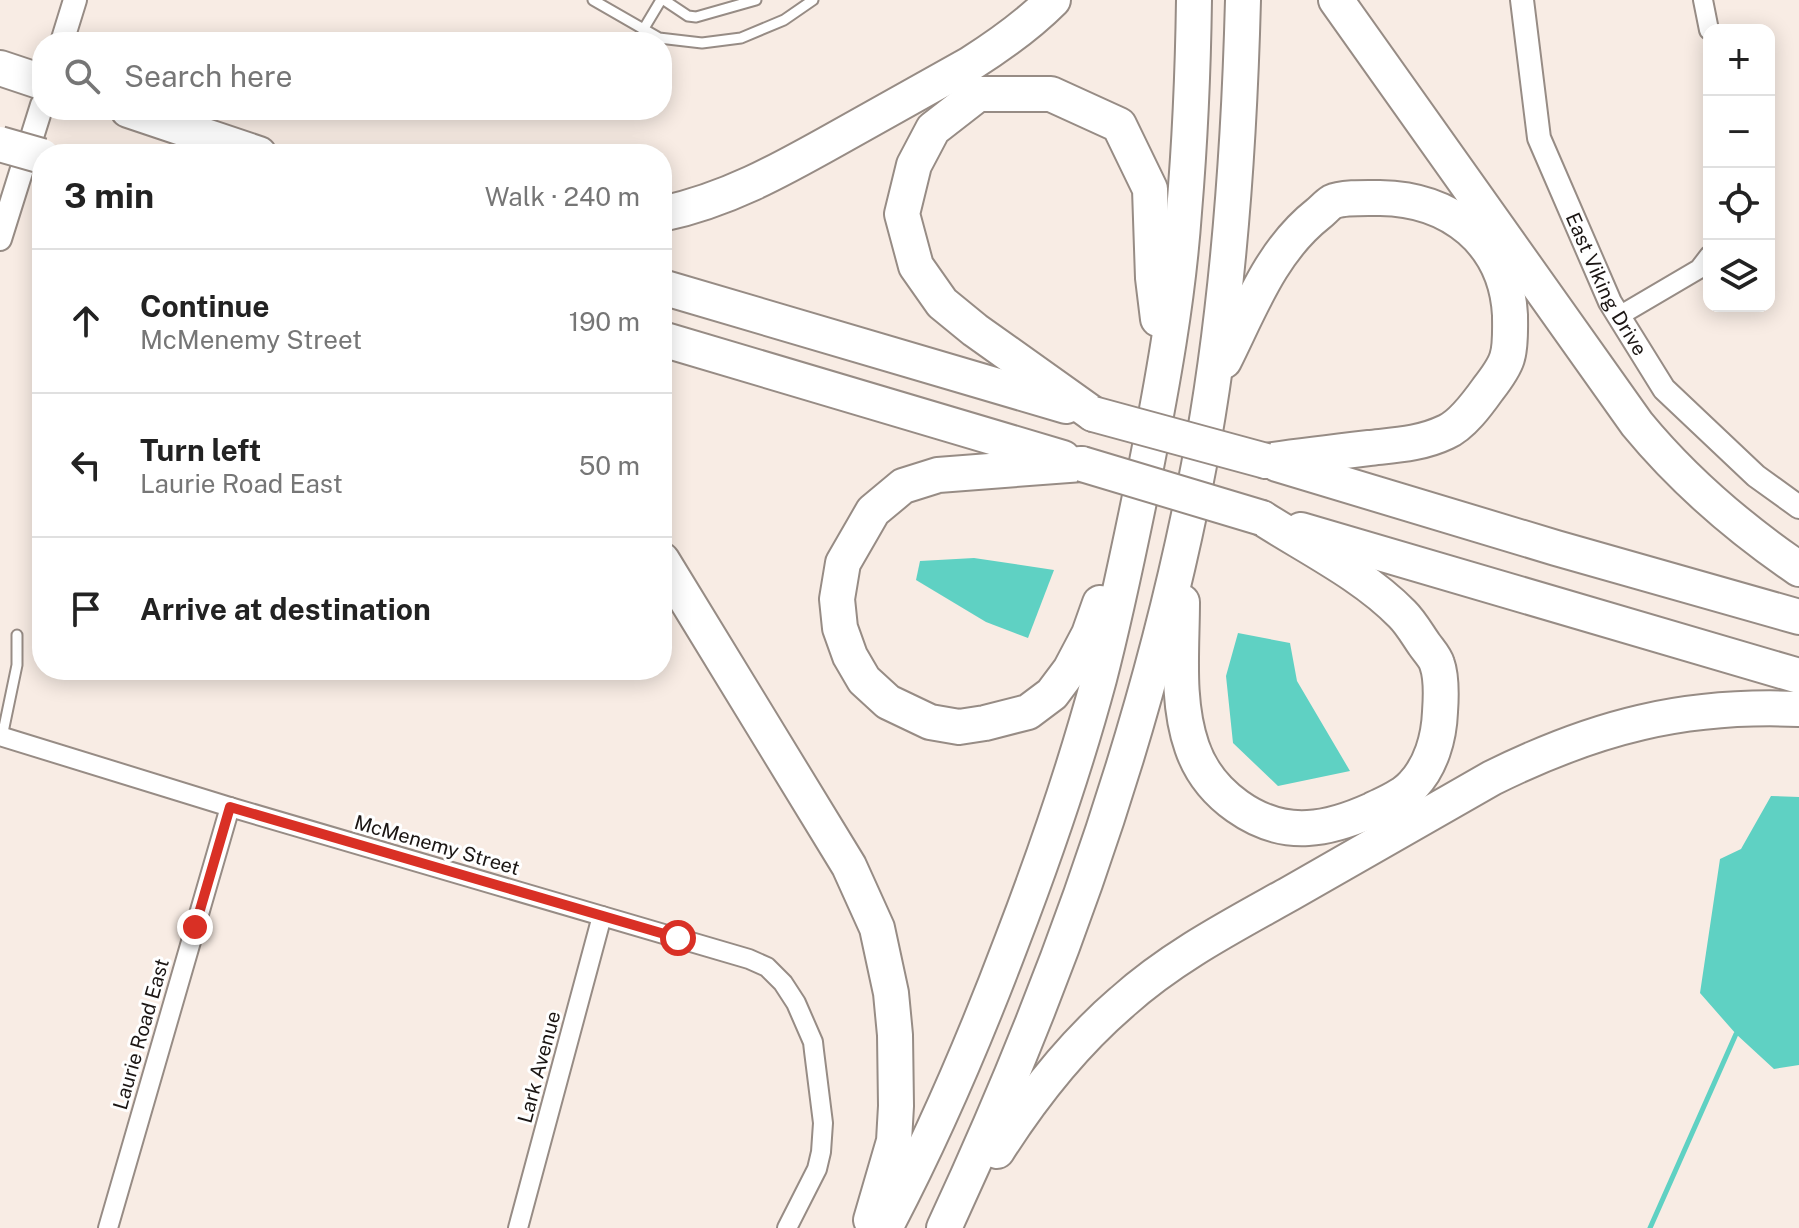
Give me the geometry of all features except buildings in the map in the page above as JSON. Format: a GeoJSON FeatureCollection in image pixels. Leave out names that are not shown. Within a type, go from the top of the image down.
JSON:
{"type":"FeatureCollection","features":[{"type":"Feature","properties":{"kind":"highway"},"geometry":{"type":"LineString","coordinates":[[672,212],[725,196],[764,179],[983,56],[1026,25],[1053,0]]}},
{"type":"Feature","properties":{"kind":"highway"},"geometry":{"type":"LineString","coordinates":[[885,1228],[973,1041],[1049,842],[1099,680],[1137,514],[1164,372],[1184,213],[1192,104],[1194,0]]}},
{"type":"Feature","properties":{"kind":"highway"},"geometry":{"type":"LineString","coordinates":[[945,1228],[999,1105],[1076,907],[1127,753],[1182,544],[1212,387],[1225,285],[1236,163],[1243,0]]}},
{"type":"Feature","properties":{"kind":"highway"},"geometry":{"type":"LineString","coordinates":[[1336,0],[1637,424],[1657,448],[1724,513],[1799,569]]}},
{"type":"Feature","properties":{"kind":"highway"},"geometry":{"type":"LineString","coordinates":[[0,68],[32,79]]}},
{"type":"Feature","properties":{"kind":"highway"},"geometry":{"type":"LineString","coordinates":[[1086,411],[942,303],[916,266],[902,214],[914,165],[933,129],[978,94],[1051,94],[1119,125],[1150,189],[1153,278],[1164,372]]}},
{"type":"Feature","properties":{"kind":"highway"},"geometry":{"type":"LineString","coordinates":[[158,120],[229,144]]}},
{"type":"Feature","properties":{"kind":"highway"},"geometry":{"type":"LineString","coordinates":[[0,144],[32,153]]}},
{"type":"Feature","properties":{"kind":"highway"},"geometry":{"type":"LineString","coordinates":[[1212,387],[1279,255],[1307,222],[1334,201],[1402,198],[1434,207],[1466,225],[1486,244],[1509,298],[1510,325],[1507,358],[1477,406],[1448,431],[1409,445],[1272,461]]}},
{"type":"Feature","properties":{"kind":"highway"},"geometry":{"type":"LineString","coordinates":[[672,290],[1086,411],[1272,461],[1556,548],[1799,617]]}},
{"type":"Feature","properties":{"kind":"highway"},"geometry":{"type":"LineString","coordinates":[[672,342],[1799,676]]}},
{"type":"Feature","properties":{"kind":"highway"},"geometry":{"type":"LineString","coordinates":[[1077,463],[938,475],[903,486],[873,511],[843,563],[837,599],[840,628],[850,656],[864,680],[888,702],[930,722],[959,727],[1028,712],[1052,694],[1070,670],[1089,634],[1108,579],[1137,514]]}},
{"type":"Feature","properties":{"kind":"highway"},"geometry":{"type":"LineString","coordinates":[[1182,544],[1181,672],[1192,749],[1213,786],[1245,811],[1281,827],[1309,828],[1340,823],[1394,799],[1414,785],[1434,752],[1441,698],[1437,663],[1404,616],[1370,586],[1262,518]]}},
{"type":"Feature","properties":{"kind":"highway"},"geometry":{"type":"LineString","coordinates":[[672,576],[849,866],[877,928],[894,1021],[896,1106],[894,1141],[868,1228]]}},
{"type":"Feature","properties":{"kind":"highway"},"geometry":{"type":"LineString","coordinates":[[945,1228],[1019,1117],[1050,1075],[1085,1036],[1164,968],[1213,937],[1492,778],[1570,743],[1618,727],[1666,717],[1715,710],[1799,709]]}},
{"type":"Feature","properties":{"kind":"street"},"geometry":{"type":"LineString","coordinates":[[65,32],[75,0]]}},
{"type":"Feature","properties":{"kind":"street","name":"East Viking Drive"},"geometry":{"type":"LineString","coordinates":[[1522,0],[1539,138],[1610,302],[1664,389],[1756,476],[1799,507]]}},
{"type":"Feature","properties":{"kind":"street"},"geometry":{"type":"LineString","coordinates":[[1703,0],[1708,24]]}},
{"type":"Feature","properties":{"kind":"street"},"geometry":{"type":"LineString","coordinates":[[0,239],[37,120]]}},
{"type":"Feature","properties":{"kind":"street"},"geometry":{"type":"LineString","coordinates":[[1619,316],[1703,264]]}},
{"type":"Feature","properties":{"kind":"street","name":"McMenemy Street"},"geometry":{"type":"LineString","coordinates":[[1,737],[749,959],[767,967],[783,983],[796,1003],[813,1042],[823,1123],[817,1169],[787,1228]]}},
{"type":"Feature","properties":{"kind":"street","name":"Laurie Road East"},"geometry":{"type":"LineString","coordinates":[[108,1228],[230,807]]}},
{"type":"Feature","properties":{"kind":"street","name":"Lark Avenue"},"geometry":{"type":"LineString","coordinates":[[518,1228],[602,916]]}},
{"type":"Feature","properties":{"kind":"lane"},"geometry":{"type":"LineString","coordinates":[[593,0],[647,32]]}},
{"type":"Feature","properties":{"kind":"lane"},"geometry":{"type":"LineString","coordinates":[[643,30],[663,0],[688,16],[696,17],[756,0]]}},
{"type":"Feature","properties":{"kind":"lane"},"geometry":{"type":"LineString","coordinates":[[672,40],[702,43],[741,38],[784,20],[813,0]]}},
{"type":"Feature","properties":{"kind":"lane"},"geometry":{"type":"LineString","coordinates":[[1,737],[17,665],[17,635]]}},
{"type":"Feature","properties":{"kind":"water"},"geometry":{"type":"Polygon","coordinates":[[[974,558],[1054,570],[1028,638],[986,622],[916,580],[920,561],[974,558]]]}},
{"type":"Feature","properties":{"kind":"water"},"geometry":{"type":"Polygon","coordinates":[[[1238,633],[1290,643],[1297,681],[1350,771],[1278,786],[1233,743],[1226,676],[1238,633]]]}},
{"type":"Feature","properties":{"kind":"water"},"geometry":{"type":"Polygon","coordinates":[[[1771,796],[1799,797],[1799,1065],[1774,1069],[1736,1034],[1700,993],[1720,859],[1741,849],[1771,796]]]}},
{"type":"Feature","properties":{"kind":"waterway"},"geometry":{"type":"LineString","coordinates":[[1650,1228],[1736,1034]]}},
{"type":"Feature","properties":{"kind":"route"},"geometry":{"type":"LineString","coordinates":[[195,927],[230,807],[678,938]]}}]}
